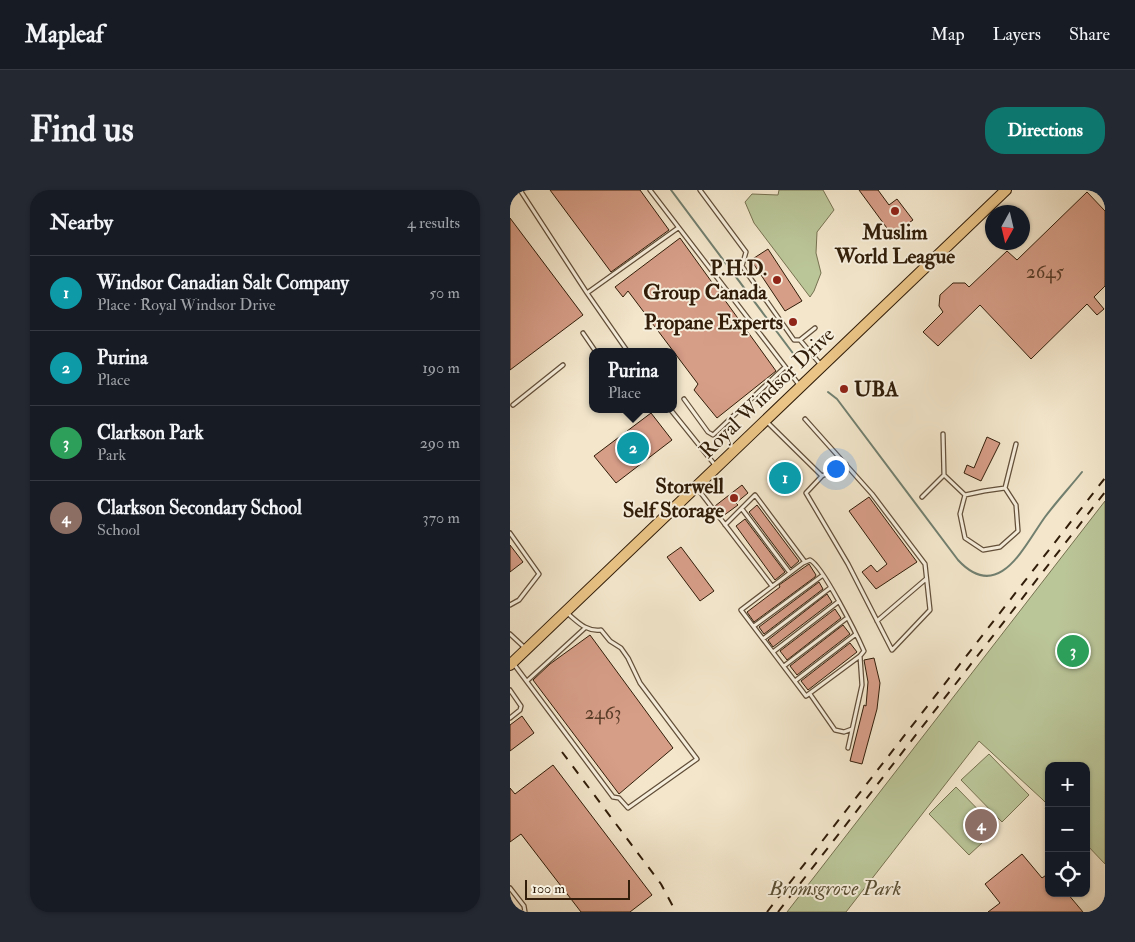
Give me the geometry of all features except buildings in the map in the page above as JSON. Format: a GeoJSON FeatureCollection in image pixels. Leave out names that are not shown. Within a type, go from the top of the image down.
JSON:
{"type":"FeatureCollection","features":[{"type":"Feature","properties":{"kind":"main road","name":"Royal Windsor Drive"},"geometry":{"type":"LineString","coordinates":[[511,664],[1006,190]]}},
{"type":"Feature","properties":{"kind":"lane"},"geometry":{"type":"LineString","coordinates":[[520,190],[625,348]]}},
{"type":"Feature","properties":{"kind":"lane"},"geometry":{"type":"LineString","coordinates":[[650,190],[801,386]]}},
{"type":"Feature","properties":{"kind":"lane"},"geometry":{"type":"LineString","coordinates":[[700,190],[746,252],[742,266],[794,340],[800,340],[815,328]]}},
{"type":"Feature","properties":{"kind":"lane"},"geometry":{"type":"LineString","coordinates":[[587,293],[678,228]]}},
{"type":"Feature","properties":{"kind":"lane"},"geometry":{"type":"LineString","coordinates":[[582,332],[593,348]]}},
{"type":"Feature","properties":{"kind":"lane"},"geometry":{"type":"LineString","coordinates":[[800,340],[822,366]]}},
{"type":"Feature","properties":{"kind":"lane"},"geometry":{"type":"LineString","coordinates":[[513,404],[563,365]]}},
{"type":"Feature","properties":{"kind":"lane"},"geometry":{"type":"LineString","coordinates":[[684,399],[708,432],[713,435],[785,367]]}},
{"type":"Feature","properties":{"kind":"lane"},"geometry":{"type":"LineString","coordinates":[[673,413],[717,467]]}},
{"type":"Feature","properties":{"kind":"lane"},"geometry":{"type":"LineString","coordinates":[[805,419],[846,464],[872,494],[925,564],[930,610],[892,650],[848,564],[806,493],[822,476],[846,464]]}},
{"type":"Feature","properties":{"kind":"lane"},"geometry":{"type":"LineString","coordinates":[[766,420],[822,476]]}},
{"type":"Feature","properties":{"kind":"lane"},"geometry":{"type":"LineString","coordinates":[[943,434],[944,475],[965,495]]}},
{"type":"Feature","properties":{"kind":"lane"},"geometry":{"type":"LineString","coordinates":[[965,495],[960,514],[965,538],[984,550],[1000,547],[1018,531],[1016,505],[1005,488],[1016,444]]}},
{"type":"Feature","properties":{"kind":"lane"},"geometry":{"type":"LineString","coordinates":[[922,497],[944,475]]}},
{"type":"Feature","properties":{"kind":"lane"},"geometry":{"type":"LineString","coordinates":[[696,487],[772,586]]}},
{"type":"Feature","properties":{"kind":"lane"},"geometry":{"type":"LineString","coordinates":[[965,495],[1005,488]]}},
{"type":"Feature","properties":{"kind":"lane"},"geometry":{"type":"LineString","coordinates":[[725,525],[755,495],[805,562]]}},
{"type":"Feature","properties":{"kind":"lane"},"geometry":{"type":"LineString","coordinates":[[742,509],[790,573]]}},
{"type":"Feature","properties":{"kind":"lane"},"geometry":{"type":"LineString","coordinates":[[510,533],[539,574],[519,600],[510,605]]}},
{"type":"Feature","properties":{"kind":"lane"},"geometry":{"type":"LineString","coordinates":[[812,560],[823,574],[864,651],[806,696],[741,610],[805,562],[812,560]]}},
{"type":"Feature","properties":{"kind":"lane"},"geometry":{"type":"LineString","coordinates":[[754,626],[823,574]]}},
{"type":"Feature","properties":{"kind":"lane"},"geometry":{"type":"LineString","coordinates":[[877,621],[926,579]]}},
{"type":"Feature","properties":{"kind":"lane"},"geometry":{"type":"LineString","coordinates":[[763,639],[830,588]]}},
{"type":"Feature","properties":{"kind":"lane"},"geometry":{"type":"LineString","coordinates":[[773,652],[838,602]]}},
{"type":"Feature","properties":{"kind":"lane"},"geometry":{"type":"LineString","coordinates":[[511,664],[527,681],[613,797],[619,798],[628,808],[697,759],[640,683],[631,662],[621,648],[611,642],[601,630],[595,631],[585,628],[566,612]]}},
{"type":"Feature","properties":{"kind":"lane"},"geometry":{"type":"LineString","coordinates":[[784,666],[847,618]]}},
{"type":"Feature","properties":{"kind":"lane"},"geometry":{"type":"LineString","coordinates":[[527,681],[585,628]]}},
{"type":"Feature","properties":{"kind":"lane"},"geometry":{"type":"LineString","coordinates":[[510,634],[526,650]]}},
{"type":"Feature","properties":{"kind":"lane"},"geometry":{"type":"LineString","coordinates":[[795,681],[856,634]]}},
{"type":"Feature","properties":{"kind":"lane"},"geometry":{"type":"LineString","coordinates":[[848,748],[862,685],[860,656]]}},
{"type":"Feature","properties":{"kind":"lane"},"geometry":{"type":"LineString","coordinates":[[510,690],[521,706],[520,710],[510,718]]}},
{"type":"Feature","properties":{"kind":"lane"},"geometry":{"type":"LineString","coordinates":[[810,694],[835,730],[844,732],[852,729]]}},
{"type":"Feature","properties":{"kind":"lane"},"geometry":{"type":"LineString","coordinates":[[510,888],[524,906],[525,912]]}},
{"type":"Feature","properties":{"kind":"green space"},"geometry":{"type":"Polygon","coordinates":[[[779,190],[823,190],[834,210],[817,232],[816,253],[821,273],[810,297],[754,223],[745,202],[752,194],[778,195],[779,190]]]}},
{"type":"Feature","properties":{"kind":"green space","name":"Bromsgrove Park"},"geometry":{"type":"Polygon","coordinates":[[[1105,501],[1105,864],[1090,848],[1090,762],[1045,762],[1045,802],[979,741],[846,912],[787,912],[1105,501]]]}},
{"type":"Feature","properties":{"kind":"green space"},"geometry":{"type":"Polygon","coordinates":[[[989,754],[1029,795],[1002,822],[961,780],[989,754]]]}},
{"type":"Feature","properties":{"kind":"green space"},"geometry":{"type":"Polygon","coordinates":[[[956,787],[997,829],[969,855],[929,814],[956,787]]]}},
{"type":"Feature","properties":{"kind":"waterway"},"geometry":{"type":"LineString","coordinates":[[671,190],[801,364]]}},
{"type":"Feature","properties":{"kind":"waterway"},"geometry":{"type":"LineString","coordinates":[[828,392],[837,399],[958,560],[973,572],[986,576],[998,573],[1009,566],[1082,472]]}},
{"type":"Feature","properties":{"kind":"railway"},"geometry":{"type":"LineString","coordinates":[[767,912],[1105,478]]}},
{"type":"Feature","properties":{"kind":"railway"},"geometry":{"type":"LineString","coordinates":[[778,912],[1105,492]]}},
{"type":"Feature","properties":{"kind":"railway"},"geometry":{"type":"LineString","coordinates":[[562,752],[661,884],[676,912]]}},
{"type":"Feature","properties":{"kind":"place","name":"Muslim World League"},"geometry":{"type":"Point","coordinates":[895,211]}},
{"type":"Feature","properties":{"kind":"place","name":"P.H.D. Group Canada"},"geometry":{"type":"Point","coordinates":[777,280]}},
{"type":"Feature","properties":{"kind":"place","name":"Propane Experts"},"geometry":{"type":"Point","coordinates":[793,322]}},
{"type":"Feature","properties":{"kind":"place","name":"UBA"},"geometry":{"type":"Point","coordinates":[844,389]}},
{"type":"Feature","properties":{"kind":"place","name":"Purina"},"geometry":{"type":"Point","coordinates":[633,448]}},
{"type":"Feature","properties":{"kind":"place","name":"Windsor Canadian Salt Company"},"geometry":{"type":"Point","coordinates":[785,478]}},
{"type":"Feature","properties":{"kind":"place","name":"Storwell Self Storage"},"geometry":{"type":"Point","coordinates":[734,498]}},
{"type":"Feature","properties":{"kind":"place","name":"Clarkson Park"},"geometry":{"type":"Point","coordinates":[1073,651]}},
{"type":"Feature","properties":{"kind":"place","name":"Clarkson Secondary School"},"geometry":{"type":"Point","coordinates":[981,825]}}]}
